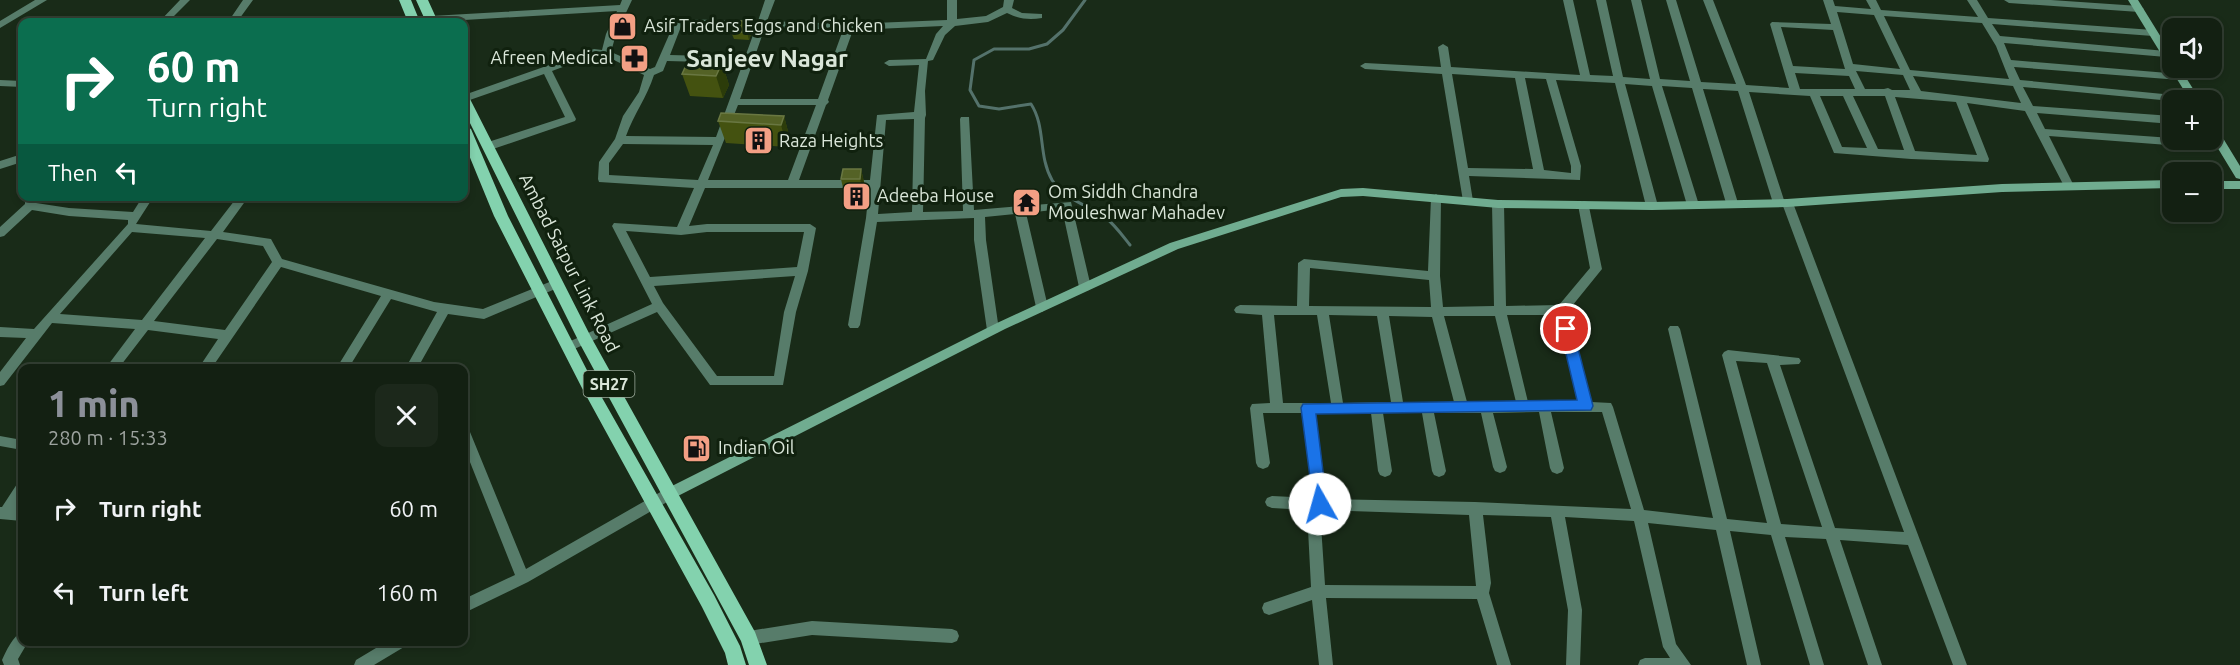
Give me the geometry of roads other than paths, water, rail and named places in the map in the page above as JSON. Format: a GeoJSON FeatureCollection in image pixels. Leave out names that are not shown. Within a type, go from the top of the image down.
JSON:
{"type":"FeatureCollection","features":[{"type":"Feature","properties":{"kind":"main road"},"geometry":{"type":"LineString","coordinates":[[405,0],[412,18]]}},
{"type":"Feature","properties":{"kind":"main road"},"geometry":{"type":"LineString","coordinates":[[422,0],[431,18]]}},
{"type":"Feature","properties":{"kind":"main road"},"geometry":{"type":"LineString","coordinates":[[2136,4],[2162,48]]}},
{"type":"Feature","properties":{"kind":"main road","name":"Ambad Satpur Link Road"},"geometry":{"type":"LineString","coordinates":[[468,107],[585,340],[749,638],[758,665]]}},
{"type":"Feature","properties":{"kind":"main road","name":"Ambad Satpur Link Road"},"geometry":{"type":"LineString","coordinates":[[468,138],[501,216],[568,347],[708,601],[734,652],[737,665]]}},
{"type":"Feature","properties":{"kind":"main road"},"geometry":{"type":"LineString","coordinates":[[2222,145],[2240,175]]}},
{"type":"Feature","properties":{"kind":"main road"},"geometry":{"type":"LineString","coordinates":[[669,494],[993,330],[1174,246],[1341,193],[1364,192],[1498,204],[1652,206],[1783,203],[2068,186],[2162,184]]}},
{"type":"Feature","properties":{"kind":"main road"},"geometry":{"type":"LineString","coordinates":[[2222,185],[2240,185]]}},
{"type":"Feature","properties":{"kind":"street"},"geometry":{"type":"LineString","coordinates":[[0,25],[42,0]]}},
{"type":"Feature","properties":{"kind":"street"},"geometry":{"type":"LineString","coordinates":[[167,18],[185,0]]}},
{"type":"Feature","properties":{"kind":"street"},"geometry":{"type":"LineString","coordinates":[[235,18],[248,0]]}},
{"type":"Feature","properties":{"kind":"street"},"geometry":{"type":"LineString","coordinates":[[681,231],[720,141],[770,0]]}},
{"type":"Feature","properties":{"kind":"street"},"geometry":{"type":"LineString","coordinates":[[930,58],[941,34],[951,23],[952,0]]}},
{"type":"Feature","properties":{"kind":"street"},"geometry":{"type":"LineString","coordinates":[[1568,0],[1586,78]]}},
{"type":"Feature","properties":{"kind":"street"},"geometry":{"type":"LineString","coordinates":[[1601,0],[1652,206]]}},
{"type":"Feature","properties":{"kind":"street"},"geometry":{"type":"LineString","coordinates":[[1636,0],[1656,82],[1693,205]]}},
{"type":"Feature","properties":{"kind":"street"},"geometry":{"type":"LineString","coordinates":[[1671,0],[1732,203]]}},
{"type":"Feature","properties":{"kind":"street"},"geometry":{"type":"LineString","coordinates":[[1708,0],[1783,203],[1960,665]]}},
{"type":"Feature","properties":{"kind":"street"},"geometry":{"type":"LineString","coordinates":[[1871,0],[1917,94]]}},
{"type":"Feature","properties":{"kind":"street"},"geometry":{"type":"LineString","coordinates":[[1972,0],[1997,39],[2068,186]]}},
{"type":"Feature","properties":{"kind":"street"},"geometry":{"type":"LineString","coordinates":[[2009,0],[2136,4]]}},
{"type":"Feature","properties":{"kind":"street"},"geometry":{"type":"LineString","coordinates":[[466,18],[625,4]]}},
{"type":"Feature","properties":{"kind":"street"},"geometry":{"type":"LineString","coordinates":[[606,52],[611,34],[625,4]]}},
{"type":"Feature","properties":{"kind":"street"},"geometry":{"type":"LineString","coordinates":[[468,98],[594,52],[612,52],[637,69],[650,73],[659,69],[679,21],[849,27],[951,23],[988,19],[1008,4],[1020,16],[1039,16]]}},
{"type":"Feature","properties":{"kind":"street"},"geometry":{"type":"LineString","coordinates":[[1862,92],[1851,70],[1830,4],[1876,12],[2153,33]]}},
{"type":"Feature","properties":{"kind":"street"},"geometry":{"type":"LineString","coordinates":[[1795,90],[1775,24],[1837,27]]}},
{"type":"Feature","properties":{"kind":"street"},"geometry":{"type":"LineString","coordinates":[[792,184],[824,102],[849,27]]}},
{"type":"Feature","properties":{"kind":"street"},"geometry":{"type":"LineString","coordinates":[[1997,39],[2162,58]]}},
{"type":"Feature","properties":{"kind":"street"},"geometry":{"type":"LineString","coordinates":[[1443,46],[1468,201]]}},
{"type":"Feature","properties":{"kind":"street"},"geometry":{"type":"LineString","coordinates":[[554,54],[561,65]]}},
{"type":"Feature","properties":{"kind":"street"},"geometry":{"type":"LineString","coordinates":[[663,58],[750,60]]}},
{"type":"Feature","properties":{"kind":"street"},"geometry":{"type":"LineString","coordinates":[[889,63],[924,62],[920,91],[917,216]]}},
{"type":"Feature","properties":{"kind":"street"},"geometry":{"type":"LineString","coordinates":[[2008,63],[2162,71]]}},
{"type":"Feature","properties":{"kind":"street"},"geometry":{"type":"LineString","coordinates":[[1365,66],[1696,84],[1814,93],[1846,91],[1917,94],[2016,105],[2031,109],[2162,119]]}},
{"type":"Feature","properties":{"kind":"street"},"geometry":{"type":"LineString","coordinates":[[1789,69],[1907,72],[2162,97]]}},
{"type":"Feature","properties":{"kind":"street"},"geometry":{"type":"LineString","coordinates":[[489,146],[571,119],[547,70]]}},
{"type":"Feature","properties":{"kind":"street"},"geometry":{"type":"LineString","coordinates":[[650,73],[644,92],[628,117],[620,140],[604,162],[603,179],[700,184],[874,184]]}},
{"type":"Feature","properties":{"kind":"street"},"geometry":{"type":"LineString","coordinates":[[1520,76],[1539,173]]}},
{"type":"Feature","properties":{"kind":"street"},"geometry":{"type":"LineString","coordinates":[[1463,172],[1539,173],[1576,177],[1576,166],[1550,77]]}},
{"type":"Feature","properties":{"kind":"street"},"geometry":{"type":"LineString","coordinates":[[0,83],[18,84]]}},
{"type":"Feature","properties":{"kind":"street"},"geometry":{"type":"LineString","coordinates":[[1846,91],[1874,151]]}},
{"type":"Feature","properties":{"kind":"street"},"geometry":{"type":"LineString","coordinates":[[1887,92],[1911,156]]}},
{"type":"Feature","properties":{"kind":"street"},"geometry":{"type":"LineString","coordinates":[[1814,93],[1838,150],[1984,159],[1960,99]]}},
{"type":"Feature","properties":{"kind":"street"},"geometry":{"type":"LineString","coordinates":[[735,102],[824,102]]}},
{"type":"Feature","properties":{"kind":"street"},"geometry":{"type":"LineString","coordinates":[[854,325],[873,218],[881,117],[921,115]]}},
{"type":"Feature","properties":{"kind":"street"},"geometry":{"type":"LineString","coordinates":[[965,119],[964,150],[993,330]]}},
{"type":"Feature","properties":{"kind":"street"},"geometry":{"type":"LineString","coordinates":[[2041,132],[2162,141]]}},
{"type":"Feature","properties":{"kind":"street"},"geometry":{"type":"LineString","coordinates":[[620,140],[720,141]]}},
{"type":"Feature","properties":{"kind":"street"},"geometry":{"type":"LineString","coordinates":[[0,165],[18,159]]}},
{"type":"Feature","properties":{"kind":"street"},"geometry":{"type":"LineString","coordinates":[[1436,198],[1434,276],[1437,312],[1462,408]]}},
{"type":"Feature","properties":{"kind":"street"},"geometry":{"type":"LineString","coordinates":[[0,233],[31,201],[51,210],[136,216]]}},
{"type":"Feature","properties":{"kind":"street"},"geometry":{"type":"LineString","coordinates":[[0,381],[50,318],[129,228],[146,201]]}},
{"type":"Feature","properties":{"kind":"street"},"geometry":{"type":"LineString","coordinates":[[115,364],[240,201]]}},
{"type":"Feature","properties":{"kind":"street"},"geometry":{"type":"LineString","coordinates":[[1498,204],[1500,312],[1523,407]]}},
{"type":"Feature","properties":{"kind":"street"},"geometry":{"type":"LineString","coordinates":[[873,218],[974,214],[1067,205],[1085,287]]}},
{"type":"Feature","properties":{"kind":"street"},"geometry":{"type":"LineString","coordinates":[[1240,310],[1500,312],[1562,310],[1596,268],[1584,205]]}},
{"type":"Feature","properties":{"kind":"street"},"geometry":{"type":"LineString","coordinates":[[1020,210],[1042,307]]}},
{"type":"Feature","properties":{"kind":"street"},"geometry":{"type":"LineString","coordinates":[[618,226],[681,231],[707,228],[810,228],[802,271],[790,312],[779,381],[714,381],[659,306],[618,226]]}},
{"type":"Feature","properties":{"kind":"street"},"geometry":{"type":"LineString","coordinates":[[129,228],[216,235],[267,242],[278,262],[388,295],[445,309],[484,314],[556,284]]}},
{"type":"Feature","properties":{"kind":"street"},"geometry":{"type":"LineString","coordinates":[[208,364],[278,262]]}},
{"type":"Feature","properties":{"kind":"street"},"geometry":{"type":"LineString","coordinates":[[1303,311],[1304,262],[1434,276]]}},
{"type":"Feature","properties":{"kind":"street"},"geometry":{"type":"LineString","coordinates":[[646,282],[802,271]]}},
{"type":"Feature","properties":{"kind":"street"},"geometry":{"type":"LineString","coordinates":[[345,364],[388,295]]}},
{"type":"Feature","properties":{"kind":"street"},"geometry":{"type":"LineString","coordinates":[[568,347],[659,306]]}},
{"type":"Feature","properties":{"kind":"street"},"geometry":{"type":"LineString","coordinates":[[414,364],[445,309]]}},
{"type":"Feature","properties":{"kind":"street"},"geometry":{"type":"LineString","coordinates":[[1562,310],[1586,406]]}},
{"type":"Feature","properties":{"kind":"street"},"geometry":{"type":"LineString","coordinates":[[1268,311],[1277,408]]}},
{"type":"Feature","properties":{"kind":"street"},"geometry":{"type":"LineString","coordinates":[[1322,311],[1338,408]]}},
{"type":"Feature","properties":{"kind":"street"},"geometry":{"type":"LineString","coordinates":[[1382,312],[1398,407]]}},
{"type":"Feature","properties":{"kind":"street"},"geometry":{"type":"LineString","coordinates":[[50,318],[145,325],[228,335]]}},
{"type":"Feature","properties":{"kind":"street"},"geometry":{"type":"LineString","coordinates":[[1674,329],[1754,665]]}},
{"type":"Feature","properties":{"kind":"street"},"geometry":{"type":"LineString","coordinates":[[0,332],[38,334]]}},
{"type":"Feature","properties":{"kind":"street"},"geometry":{"type":"LineString","coordinates":[[1795,361],[1728,355],[1776,530],[1817,665]]}},
{"type":"Feature","properties":{"kind":"street"},"geometry":{"type":"LineString","coordinates":[[1772,360],[1875,665]]}},
{"type":"Feature","properties":{"kind":"street"},"geometry":{"type":"LineString","coordinates":[[1376,407],[1385,471]]}},
{"type":"Feature","properties":{"kind":"street"},"geometry":{"type":"LineString","coordinates":[[1544,407],[1557,468]]}},
{"type":"Feature","properties":{"kind":"street"},"geometry":{"type":"LineString","coordinates":[[1263,462],[1256,408],[1607,407],[1639,515],[1670,647],[1684,665]]}},
{"type":"Feature","properties":{"kind":"street"},"geometry":{"type":"LineString","coordinates":[[1308,408],[1317,504],[1318,591],[1326,665]]}},
{"type":"Feature","properties":{"kind":"street"},"geometry":{"type":"LineString","coordinates":[[1427,408],[1439,471]]}},
{"type":"Feature","properties":{"kind":"street"},"geometry":{"type":"LineString","coordinates":[[1486,408],[1500,466]]}},
{"type":"Feature","properties":{"kind":"street"},"geometry":{"type":"LineString","coordinates":[[0,441],[18,444]]}},
{"type":"Feature","properties":{"kind":"street"},"geometry":{"type":"LineString","coordinates":[[468,442],[523,578]]}},
{"type":"Feature","properties":{"kind":"street"},"geometry":{"type":"LineString","coordinates":[[3,513],[18,493]]}},
{"type":"Feature","properties":{"kind":"street"},"geometry":{"type":"LineString","coordinates":[[468,604],[523,578],[669,494]]}},
{"type":"Feature","properties":{"kind":"street"},"geometry":{"type":"LineString","coordinates":[[1272,502],[1639,515],[1776,530],[1912,539]]}},
{"type":"Feature","properties":{"kind":"street"},"geometry":{"type":"LineString","coordinates":[[1475,508],[1484,583],[1482,593],[1504,665]]}},
{"type":"Feature","properties":{"kind":"street"},"geometry":{"type":"LineString","coordinates":[[1557,511],[1575,610],[1573,665]]}},
{"type":"Feature","properties":{"kind":"street"},"geometry":{"type":"LineString","coordinates":[[3,513],[18,515]]}},
{"type":"Feature","properties":{"kind":"street"},"geometry":{"type":"LineString","coordinates":[[1269,608],[1318,591],[1482,593]]}},
{"type":"Feature","properties":{"kind":"street"},"geometry":{"type":"LineString","coordinates":[[749,638],[812,628],[952,636]]}},
{"type":"Feature","properties":{"kind":"street"},"geometry":{"type":"LineString","coordinates":[[14,665],[9,660],[18,645]]}},
{"type":"Feature","properties":{"kind":"street"},"geometry":{"type":"LineString","coordinates":[[361,665],[392,646]]}},
{"type":"Feature","properties":{"kind":"street"},"geometry":{"type":"LineString","coordinates":[[1645,665],[1678,665]]}},
{"type":"Feature","properties":{"kind":"waterway"},"geometry":{"type":"LineString","coordinates":[[1085,0],[1063,30],[1047,44],[1029,49],[994,49],[974,60],[970,90],[979,106],[999,109],[1031,104],[1039,122],[1045,161],[1052,180],[1069,197],[1105,217],[1130,245]]}},
{"type":"Feature","properties":{"kind":"place","name":"Asif Traders Eggs and Chicken"},"geometry":{"type":"Point","coordinates":[623,26]}},
{"type":"Feature","properties":{"kind":"place","name":"Afreen Medical"},"geometry":{"type":"Point","coordinates":[634,58]}},
{"type":"Feature","properties":{"kind":"place","name":"Raza Heights"},"geometry":{"type":"Point","coordinates":[758,141]}},
{"type":"Feature","properties":{"kind":"place","name":"Adeeba House"},"geometry":{"type":"Point","coordinates":[856,196]}},
{"type":"Feature","properties":{"kind":"place","name":"Om Siddh Chandra Mouleshwar Mahadev"},"geometry":{"type":"Point","coordinates":[1027,202]}},
{"type":"Feature","properties":{"kind":"place","name":"Indian Oil"},"geometry":{"type":"Point","coordinates":[697,448]}},
{"type":"Feature","properties":{"kind":"district","name":"Sanjeev Nagar"},"geometry":{"type":"Point","coordinates":[767,59]}}]}
